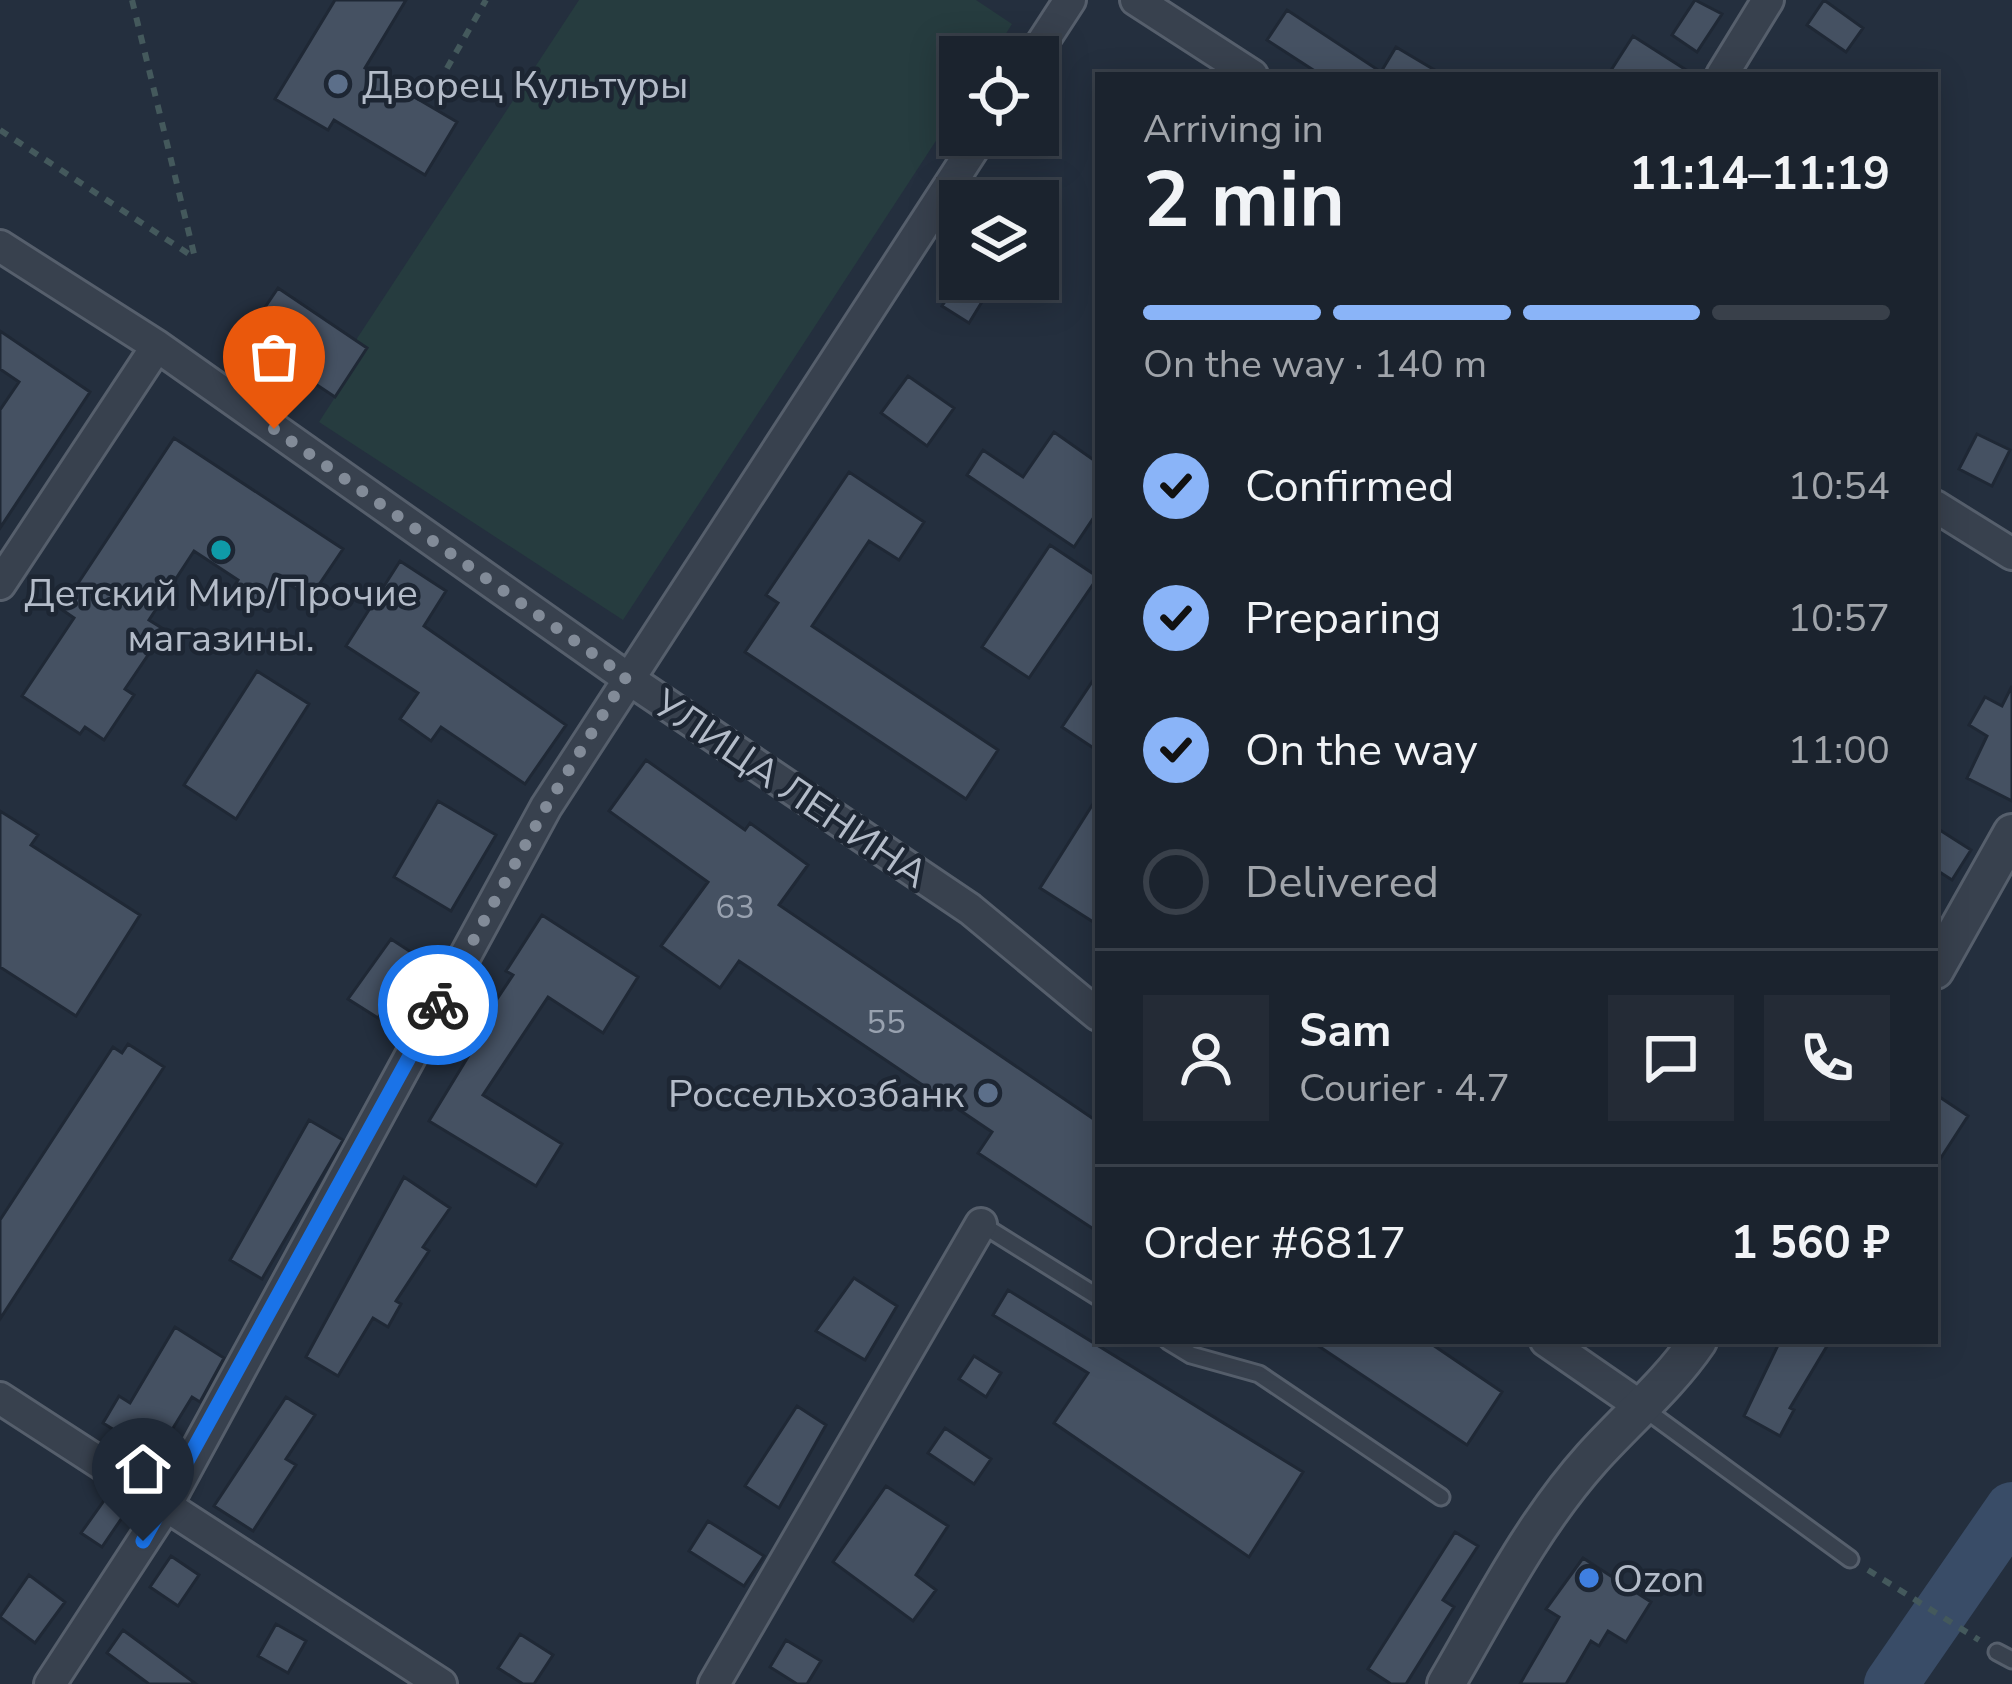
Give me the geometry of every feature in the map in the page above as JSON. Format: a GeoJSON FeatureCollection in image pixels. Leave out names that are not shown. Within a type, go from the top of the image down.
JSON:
{"type":"FeatureCollection","features":[{"type":"Feature","properties":{"kind":"street"},"geometry":{"type":"LineString","coordinates":[[1047,36],[1070,0]]}},
{"type":"Feature","properties":{"kind":"street"},"geometry":{"type":"LineString","coordinates":[[1136,0],[1247,72]]}},
{"type":"Feature","properties":{"kind":"street"},"geometry":{"type":"LineString","coordinates":[[1724,72],[1768,0]]}},
{"type":"Feature","properties":{"kind":"street"},"geometry":{"type":"LineString","coordinates":[[50,1684],[166,1506],[546,807],[626,677],[968,156]]}},
{"type":"Feature","properties":{"kind":"street","name":"УЛИЦА ЛЕНИНА"},"geometry":{"type":"LineString","coordinates":[[0,246],[157,346],[626,677],[970,909],[1095,1013]]}},
{"type":"Feature","properties":{"kind":"street"},"geometry":{"type":"LineString","coordinates":[[0,584],[157,346]]}},
{"type":"Feature","properties":{"kind":"street"},"geometry":{"type":"LineString","coordinates":[[1938,508],[2012,554]]}},
{"type":"Feature","properties":{"kind":"street"},"geometry":{"type":"LineString","coordinates":[[1938,965],[2012,833]]}},
{"type":"Feature","properties":{"kind":"street"},"geometry":{"type":"LineString","coordinates":[[714,1684],[981,1224]]}},
{"type":"Feature","properties":{"kind":"street"},"geometry":{"type":"LineString","coordinates":[[1550,1344],[1642,1408]]}},
{"type":"Feature","properties":{"kind":"street"},"geometry":{"type":"LineString","coordinates":[[1446,1684],[1527,1544],[1591,1459],[1673,1377],[1697,1344]]}},
{"type":"Feature","properties":{"kind":"street"},"geometry":{"type":"LineString","coordinates":[[0,1398],[441,1684]]}},
{"type":"Feature","properties":{"kind":"lane"},"geometry":{"type":"LineString","coordinates":[[981,1224],[1095,1295]]}},
{"type":"Feature","properties":{"kind":"lane"},"geometry":{"type":"LineString","coordinates":[[1173,1344],[1191,1355],[1259,1374],[1441,1497]]}},
{"type":"Feature","properties":{"kind":"lane"},"geometry":{"type":"LineString","coordinates":[[1642,1408],[1850,1559]]}},
{"type":"Feature","properties":{"kind":"path"},"geometry":{"type":"LineString","coordinates":[[0,130],[196,259],[132,0]]}},
{"type":"Feature","properties":{"kind":"path"},"geometry":{"type":"LineString","coordinates":[[438,84],[486,0]]}},
{"type":"Feature","properties":{"kind":"path"},"geometry":{"type":"LineString","coordinates":[[1850,1559],[2004,1656]]}},
{"type":"Feature","properties":{"kind":"green space"},"geometry":{"type":"Polygon","coordinates":[[[579,0],[976,0],[1012,24],[1004,36],[939,36],[939,136],[623,620],[319,422],[367,348],[356,340],[579,0]]]}},
{"type":"Feature","properties":{"kind":"building","name":"Дворец Культуры"},"geometry":{"type":"Polygon","coordinates":[[[335,0],[406,0],[365,68],[457,122],[425,175],[334,120],[328,130],[275,99],[335,0]]]}},
{"type":"Feature","properties":{"kind":"building"},"geometry":{"type":"Polygon","coordinates":[[[1695,0],[1722,14],[1697,52],[1672,35],[1695,0]]]}},
{"type":"Feature","properties":{"kind":"building"},"geometry":{"type":"Polygon","coordinates":[[[1824,0],[1863,28],[1846,52],[1807,25],[1824,0]]]}},
{"type":"Feature","properties":{"kind":"building"},"geometry":{"type":"Polygon","coordinates":[[[1287,10],[1381,72],[1316,72],[1267,40],[1287,10]]]}},
{"type":"Feature","properties":{"kind":"building"},"geometry":{"type":"Polygon","coordinates":[[[1633,36],[1689,72],[1610,72],[1633,36]]]}},
{"type":"Feature","properties":{"kind":"building"},"geometry":{"type":"Polygon","coordinates":[[[1396,47],[1438,72],[1381,72],[1396,47]]]}},
{"type":"Feature","properties":{"kind":"building"},"geometry":{"type":"Polygon","coordinates":[[[278,288],[367,348],[335,397],[245,337],[278,288]]]}},
{"type":"Feature","properties":{"kind":"building"},"geometry":{"type":"Polygon","coordinates":[[[946,300],[983,300],[969,323],[942,306],[946,300]]]}},
{"type":"Feature","properties":{"kind":"building"},"geometry":{"type":"Polygon","coordinates":[[[0,331],[90,392],[0,528],[0,410],[19,382],[0,369],[0,331]]]}},
{"type":"Feature","properties":{"kind":"building"},"geometry":{"type":"Polygon","coordinates":[[[908,376],[954,408],[927,446],[881,413],[908,376]]]}},
{"type":"Feature","properties":{"kind":"building"},"geometry":{"type":"Polygon","coordinates":[[[1054,432],[1095,461],[1095,516],[1074,547],[967,475],[983,450],[1023,477],[1054,432]]]}},
{"type":"Feature","properties":{"kind":"building"},"geometry":{"type":"Polygon","coordinates":[[[1977,434],[2010,450],[1992,486],[1959,469],[1977,434]]]}},
{"type":"Feature","properties":{"kind":"building","name":"Детский Мир/Прочие магазины."},"geometry":{"type":"Polygon","coordinates":[[[174,438],[343,549],[310,598],[287,583],[269,611],[233,588],[238,580],[194,551],[149,620],[165,630],[125,689],[134,695],[104,740],[85,727],[80,734],[22,696],[74,618],[61,609],[174,438]]]}},
{"type":"Feature","properties":{"kind":"building"},"geometry":{"type":"Polygon","coordinates":[[[849,472],[924,522],[899,560],[869,541],[812,626],[998,750],[966,799],[745,652],[778,603],[766,595],[849,472]]]}},
{"type":"Feature","properties":{"kind":"building"},"geometry":{"type":"Polygon","coordinates":[[[1050,545],[1095,575],[1029,678],[982,647],[1050,545]]]}},
{"type":"Feature","properties":{"kind":"building"},"geometry":{"type":"Polygon","coordinates":[[[400,561],[446,591],[424,626],[566,725],[525,784],[441,727],[431,741],[400,719],[418,693],[346,646],[400,561]]]}},
{"type":"Feature","properties":{"kind":"building"},"geometry":{"type":"Polygon","coordinates":[[[257,671],[309,704],[236,819],[184,785],[257,671]]]}},
{"type":"Feature","properties":{"kind":"building"},"geometry":{"type":"Polygon","coordinates":[[[1095,678],[1095,749],[1062,727],[1095,678]]]}},
{"type":"Feature","properties":{"kind":"building"},"geometry":{"type":"Polygon","coordinates":[[[2012,686],[2012,801],[1967,778],[1987,736],[1969,725],[1985,697],[2002,706],[2012,686]]]}},
{"type":"Feature","properties":{"kind":"building"},"geometry":{"type":"Polygon","coordinates":[[[646,760],[745,830],[750,823],[808,865],[779,905],[1095,1120],[1095,1230],[978,1153],[992,1132],[739,961],[720,988],[661,946],[708,882],[609,811],[646,760]]]}},
{"type":"Feature","properties":{"kind":"building"},"geometry":{"type":"Polygon","coordinates":[[[438,801],[496,835],[451,911],[394,877],[438,801]]]}},
{"type":"Feature","properties":{"kind":"building"},"geometry":{"type":"Polygon","coordinates":[[[1095,801],[1095,923],[1040,888],[1095,801]]]}},
{"type":"Feature","properties":{"kind":"building"},"geometry":{"type":"Polygon","coordinates":[[[0,811],[38,835],[31,845],[140,915],[76,1016],[0,967],[0,811]]]}},
{"type":"Feature","properties":{"kind":"building"},"geometry":{"type":"Polygon","coordinates":[[[1938,829],[1971,850],[1952,880],[1938,871],[1938,829]]]}},
{"type":"Feature","properties":{"kind":"building"},"geometry":{"type":"Polygon","coordinates":[[[542,915],[638,977],[603,1033],[548,997],[483,1095],[562,1144],[536,1186],[429,1121],[477,1042],[471,1038],[513,975],[506,971],[542,915]]]}},
{"type":"Feature","properties":{"kind":"building"},"geometry":{"type":"Polygon","coordinates":[[[391,939],[417,956],[378,1018],[348,999],[391,939]]]}},
{"type":"Feature","properties":{"kind":"building"},"geometry":{"type":"Polygon","coordinates":[[[128,1044],[164,1067],[0,1319],[0,1220],[113,1047],[122,1053],[128,1044]]]}},
{"type":"Feature","properties":{"kind":"building"},"geometry":{"type":"Polygon","coordinates":[[[1938,1096],[1968,1116],[1938,1162],[1938,1096]]]}},
{"type":"Feature","properties":{"kind":"building"},"geometry":{"type":"Polygon","coordinates":[[[309,1120],[343,1140],[262,1279],[230,1260],[309,1120]]]}},
{"type":"Feature","properties":{"kind":"building"},"geometry":{"type":"Polygon","coordinates":[[[404,1177],[450,1208],[423,1247],[429,1251],[396,1301],[401,1304],[388,1327],[373,1318],[338,1376],[306,1357],[404,1177]]]}},
{"type":"Feature","properties":{"kind":"building"},"geometry":{"type":"Polygon","coordinates":[[[854,1278],[897,1306],[865,1360],[816,1331],[854,1278]]]}},
{"type":"Feature","properties":{"kind":"building"},"geometry":{"type":"Polygon","coordinates":[[[1008,1290],[1303,1472],[1249,1557],[1054,1423],[1088,1373],[993,1315],[1008,1290]]]}},
{"type":"Feature","properties":{"kind":"building"},"geometry":{"type":"Polygon","coordinates":[[[175,1327],[224,1358],[200,1402],[192,1397],[156,1456],[103,1423],[119,1396],[130,1403],[175,1327]]]}},
{"type":"Feature","properties":{"kind":"building"},"geometry":{"type":"Polygon","coordinates":[[[1316,1344],[1431,1344],[1502,1392],[1467,1445],[1316,1344]]]}},
{"type":"Feature","properties":{"kind":"building"},"geometry":{"type":"Polygon","coordinates":[[[1779,1344],[1828,1344],[1790,1408],[1794,1410],[1780,1436],[1744,1416],[1779,1344]]]}},
{"type":"Feature","properties":{"kind":"building"},"geometry":{"type":"Polygon","coordinates":[[[974,1356],[1001,1373],[986,1397],[959,1379],[974,1356]]]}},
{"type":"Feature","properties":{"kind":"building"},"geometry":{"type":"Polygon","coordinates":[[[286,1397],[315,1415],[286,1459],[296,1465],[253,1531],[214,1506],[286,1397]]]}},
{"type":"Feature","properties":{"kind":"building"},"geometry":{"type":"Polygon","coordinates":[[[797,1406],[826,1425],[779,1508],[745,1486],[797,1406]]]}},
{"type":"Feature","properties":{"kind":"building"},"geometry":{"type":"Polygon","coordinates":[[[945,1428],[991,1459],[974,1484],[928,1453],[945,1428]]]}},
{"type":"Feature","properties":{"kind":"building"},"geometry":{"type":"Polygon","coordinates":[[[886,1486],[948,1526],[916,1575],[936,1590],[913,1621],[833,1562],[886,1486]]]}},
{"type":"Feature","properties":{"kind":"building"},"geometry":{"type":"Polygon","coordinates":[[[108,1495],[128,1509],[102,1547],[81,1533],[108,1495]]]}},
{"type":"Feature","properties":{"kind":"building"},"geometry":{"type":"Polygon","coordinates":[[[708,1521],[764,1556],[744,1586],[689,1551],[708,1521]]]}},
{"type":"Feature","properties":{"kind":"building"},"geometry":{"type":"Polygon","coordinates":[[[1455,1532],[1478,1546],[1443,1600],[1454,1607],[1406,1684],[1391,1684],[1368,1669],[1455,1532]]]}},
{"type":"Feature","properties":{"kind":"building"},"geometry":{"type":"Polygon","coordinates":[[[171,1556],[199,1575],[178,1606],[150,1587],[171,1556]]]}},
{"type":"Feature","properties":{"kind":"building"},"geometry":{"type":"Polygon","coordinates":[[[1583,1558],[1651,1602],[1626,1642],[1608,1631],[1599,1646],[1591,1641],[1566,1684],[1520,1684],[1559,1617],[1546,1609],[1583,1558]]]}},
{"type":"Feature","properties":{"kind":"building"},"geometry":{"type":"Polygon","coordinates":[[[29,1575],[65,1602],[35,1643],[0,1617],[29,1575]]]}},
{"type":"Feature","properties":{"kind":"building"},"geometry":{"type":"Polygon","coordinates":[[[276,1624],[306,1641],[288,1673],[258,1656],[276,1624]]]}},
{"type":"Feature","properties":{"kind":"building"},"geometry":{"type":"Polygon","coordinates":[[[123,1630],[196,1684],[149,1684],[107,1653],[123,1630]]]}},
{"type":"Feature","properties":{"kind":"building"},"geometry":{"type":"Polygon","coordinates":[[[520,1634],[553,1655],[534,1684],[523,1684],[498,1668],[520,1634]]]}},
{"type":"Feature","properties":{"kind":"building"},"geometry":{"type":"Polygon","coordinates":[[[786,1640],[821,1661],[807,1684],[797,1684],[770,1667],[786,1640]]]}},
{"type":"Feature","properties":{"kind":"waterway"},"geometry":{"type":"LineString","coordinates":[[1891,1684],[2012,1509]]}},
{"type":"Feature","properties":{"kind":"way so far"},"geometry":{"type":"LineString","coordinates":[[274,429],[626,677],[546,807],[438,1005]]}},
{"type":"Feature","properties":{"kind":"place","name":"Дворец Культуры"},"geometry":{"type":"Point","coordinates":[338,84]}},
{"type":"Feature","properties":{"kind":"place","name":"Детский Мир/Прочие магазины."},"geometry":{"type":"Point","coordinates":[221,550]}},
{"type":"Feature","properties":{"kind":"place","name":"Россельхозбанк"},"geometry":{"type":"Point","coordinates":[988,1093]}},
{"type":"Feature","properties":{"kind":"place","name":"Ozon"},"geometry":{"type":"Point","coordinates":[1589,1578]}},
{"type":"Feature","properties":{"kind":"route"},"geometry":{"type":"LineString","coordinates":[[143,1541],[438,1005]]}}]}
